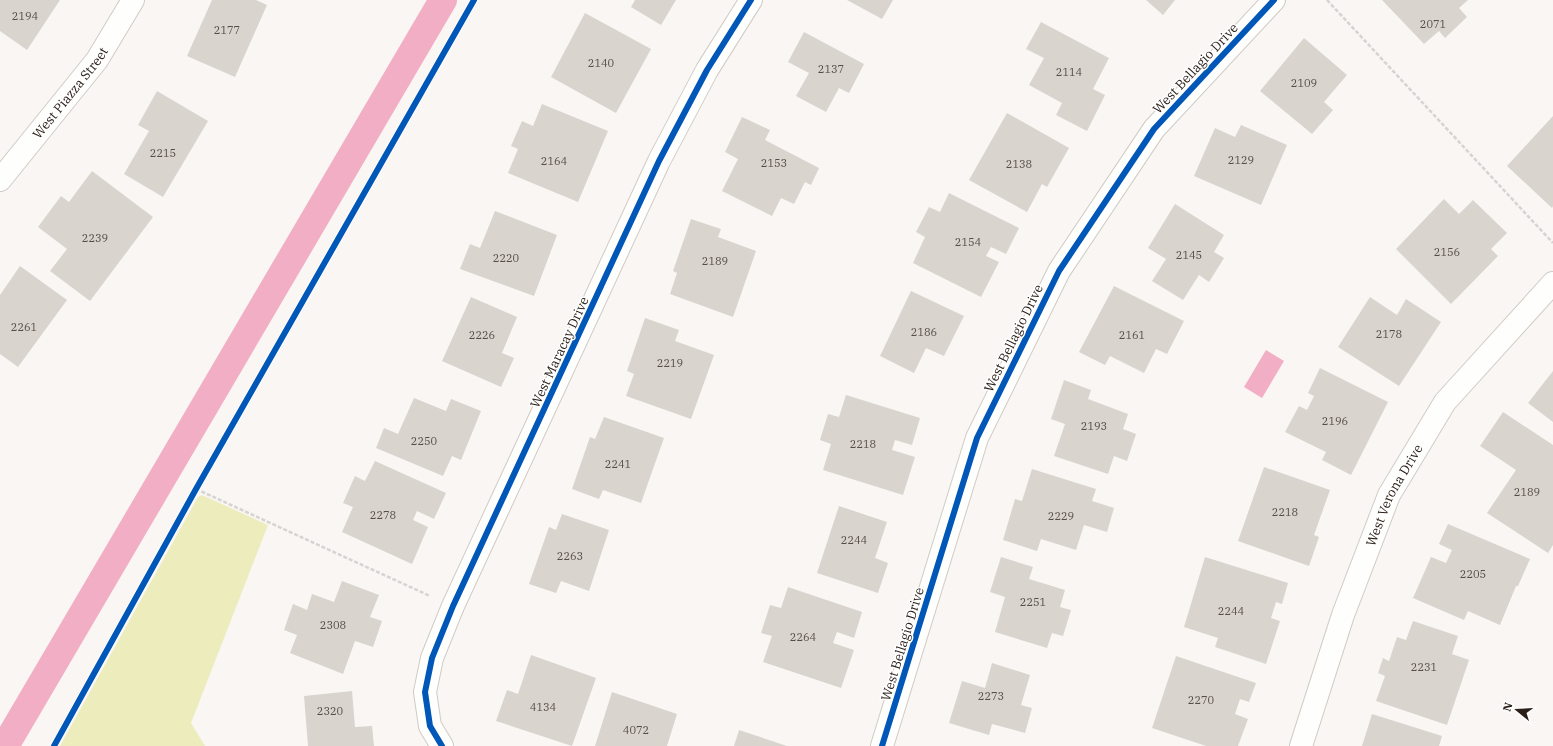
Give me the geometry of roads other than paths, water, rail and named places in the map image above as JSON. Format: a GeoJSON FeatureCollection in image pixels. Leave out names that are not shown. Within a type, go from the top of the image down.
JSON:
{"type":"FeatureCollection","features":[{"type":"Feature","properties":{"kind":"street","name":"West Piazza Street"},"geometry":{"type":"LineString","coordinates":[[0,180],[97,60],[133,0]]}},
{"type":"Feature","properties":{"kind":"street","name":"West Maracay Drive"},"geometry":{"type":"LineString","coordinates":[[442,746],[430,726],[426,692],[432,658],[454,606],[659,161],[707,70],[751,0]]}},
{"type":"Feature","properties":{"kind":"street","name":"West Bellagio Drive"},"geometry":{"type":"LineString","coordinates":[[882,746],[977,438],[1059,271],[1154,129],[1274,0]]}},
{"type":"Feature","properties":{"kind":"street","name":"West Verona Drive"},"geometry":{"type":"LineString","coordinates":[[1302,746],[1343,615],[1389,495],[1445,402],[1553,283]]}},
{"type":"Feature","properties":{"kind":"waterway"},"geometry":{"type":"LineString","coordinates":[[5,746],[443,0]]}}]}
